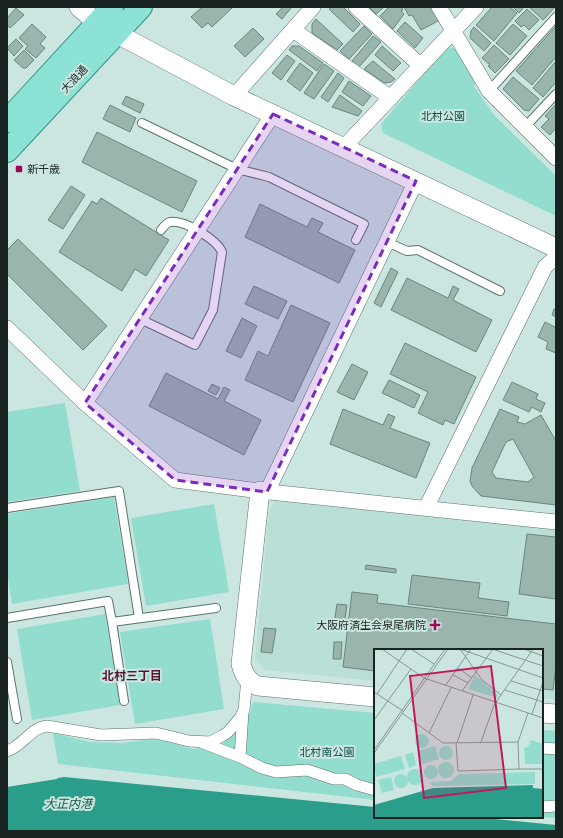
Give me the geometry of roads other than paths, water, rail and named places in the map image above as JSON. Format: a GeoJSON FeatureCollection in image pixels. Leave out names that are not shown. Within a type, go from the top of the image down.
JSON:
{"type":"FeatureCollection","features":[{"type":"Feature","properties":{"kind":"main road","name":"大浪通"},"geometry":{"type":"LineString","coordinates":[[7,121],[112,7]]}},
{"type":"Feature","properties":{"kind":"main road","name":"大浪通"},"geometry":{"type":"LineString","coordinates":[[7,151],[141,7]]}},
{"type":"Feature","properties":{"kind":"street"},"geometry":{"type":"LineString","coordinates":[[79,7],[97,23],[234,96],[556,248]]}},
{"type":"Feature","properties":{"kind":"street"},"geometry":{"type":"LineString","coordinates":[[234,96],[313,7]]}},
{"type":"Feature","properties":{"kind":"street"},"geometry":{"type":"LineString","coordinates":[[356,7],[421,66]]}},
{"type":"Feature","properties":{"kind":"street"},"geometry":{"type":"LineString","coordinates":[[439,7],[489,90],[556,158]]}},
{"type":"Feature","properties":{"kind":"street"},"geometry":{"type":"LineString","coordinates":[[344,147],[476,7]]}},
{"type":"Feature","properties":{"kind":"street"},"geometry":{"type":"LineString","coordinates":[[293,30],[391,98]]}},
{"type":"Feature","properties":{"kind":"street"},"geometry":{"type":"LineString","coordinates":[[85,403],[273,114]]}},
{"type":"Feature","properties":{"kind":"street"},"geometry":{"type":"LineString","coordinates":[[374,697],[258,686],[247,678],[243,671],[242,664],[264,492],[416,181]]}},
{"type":"Feature","properties":{"kind":"street"},"geometry":{"type":"LineString","coordinates":[[426,508],[545,267],[556,257]]}},
{"type":"Feature","properties":{"kind":"street"},"geometry":{"type":"LineString","coordinates":[[7,328],[85,403],[175,480],[264,492],[556,522]]}},
{"type":"Feature","properties":{"kind":"street"},"geometry":{"type":"LineString","coordinates":[[240,757],[247,678]]}},
{"type":"Feature","properties":{"kind":"street"},"geometry":{"type":"LineString","coordinates":[[7,751],[12,750],[24,741],[33,731],[47,726],[101,735],[156,733],[189,741],[210,742],[228,732],[240,718],[244,710]]}},
{"type":"Feature","properties":{"kind":"street"},"geometry":{"type":"LineString","coordinates":[[543,713],[556,714]]}},
{"type":"Feature","properties":{"kind":"street"},"geometry":{"type":"LineString","coordinates":[[200,742],[240,757],[262,768],[276,772],[307,770],[334,779],[345,778],[357,785],[374,790]]}},
{"type":"Feature","properties":{"kind":"street"},"geometry":{"type":"LineString","coordinates":[[543,748],[556,749]]}},
{"type":"Feature","properties":{"kind":"street"},"geometry":{"type":"LineString","coordinates":[[543,807],[556,806]]}},
{"type":"Feature","properties":{"kind":"lane"},"geometry":{"type":"LineString","coordinates":[[489,90],[556,17]]}},
{"type":"Feature","properties":{"kind":"lane"},"geometry":{"type":"LineString","coordinates":[[525,127],[556,94]]}},
{"type":"Feature","properties":{"kind":"lane"},"geometry":{"type":"LineString","coordinates":[[142,123],[237,169],[269,177],[364,224],[356,240]]}},
{"type":"Feature","properties":{"kind":"lane"},"geometry":{"type":"LineString","coordinates":[[140,319],[195,346],[213,310],[222,252],[220,247],[216,242],[185,224],[170,222],[165,224],[161,230]]}},
{"type":"Feature","properties":{"kind":"lane"},"geometry":{"type":"LineString","coordinates":[[387,242],[407,251],[418,250],[500,291]]}},
{"type":"Feature","properties":{"kind":"lane"},"geometry":{"type":"LineString","coordinates":[[7,508],[119,491],[139,618]]}},
{"type":"Feature","properties":{"kind":"lane"},"geometry":{"type":"LineString","coordinates":[[7,618],[108,601],[124,701]]}},
{"type":"Feature","properties":{"kind":"lane"},"geometry":{"type":"LineString","coordinates":[[112,622],[216,608]]}},
{"type":"Feature","properties":{"kind":"lane"},"geometry":{"type":"LineString","coordinates":[[7,662],[17,719]]}},
{"type":"Feature","properties":{"kind":"water","name":"大正内港"},"geometry":{"type":"Polygon","coordinates":[[[64,777],[374,807],[374,818],[486,818],[556,825],[556,831],[7,831],[7,787],[64,777]]]}},
{"type":"Feature","properties":{"kind":"place","name":"新千歳"},"geometry":{"type":"Point","coordinates":[19,169]}},
{"type":"Feature","properties":{"kind":"place","name":"大阪府済生会泉尾病院"},"geometry":{"type":"Point","coordinates":[435,625]}},
{"type":"Feature","properties":{"kind":"district","name":"北村三丁目"},"geometry":{"type":"Point","coordinates":[132,676]}},
{"type":"Feature","properties":{"kind":"park label","name":"北村公園"},"geometry":{"type":"Point","coordinates":[443,116]}},
{"type":"Feature","properties":{"kind":"park label","name":"北村南公園"},"geometry":{"type":"Point","coordinates":[327,752]}}]}
